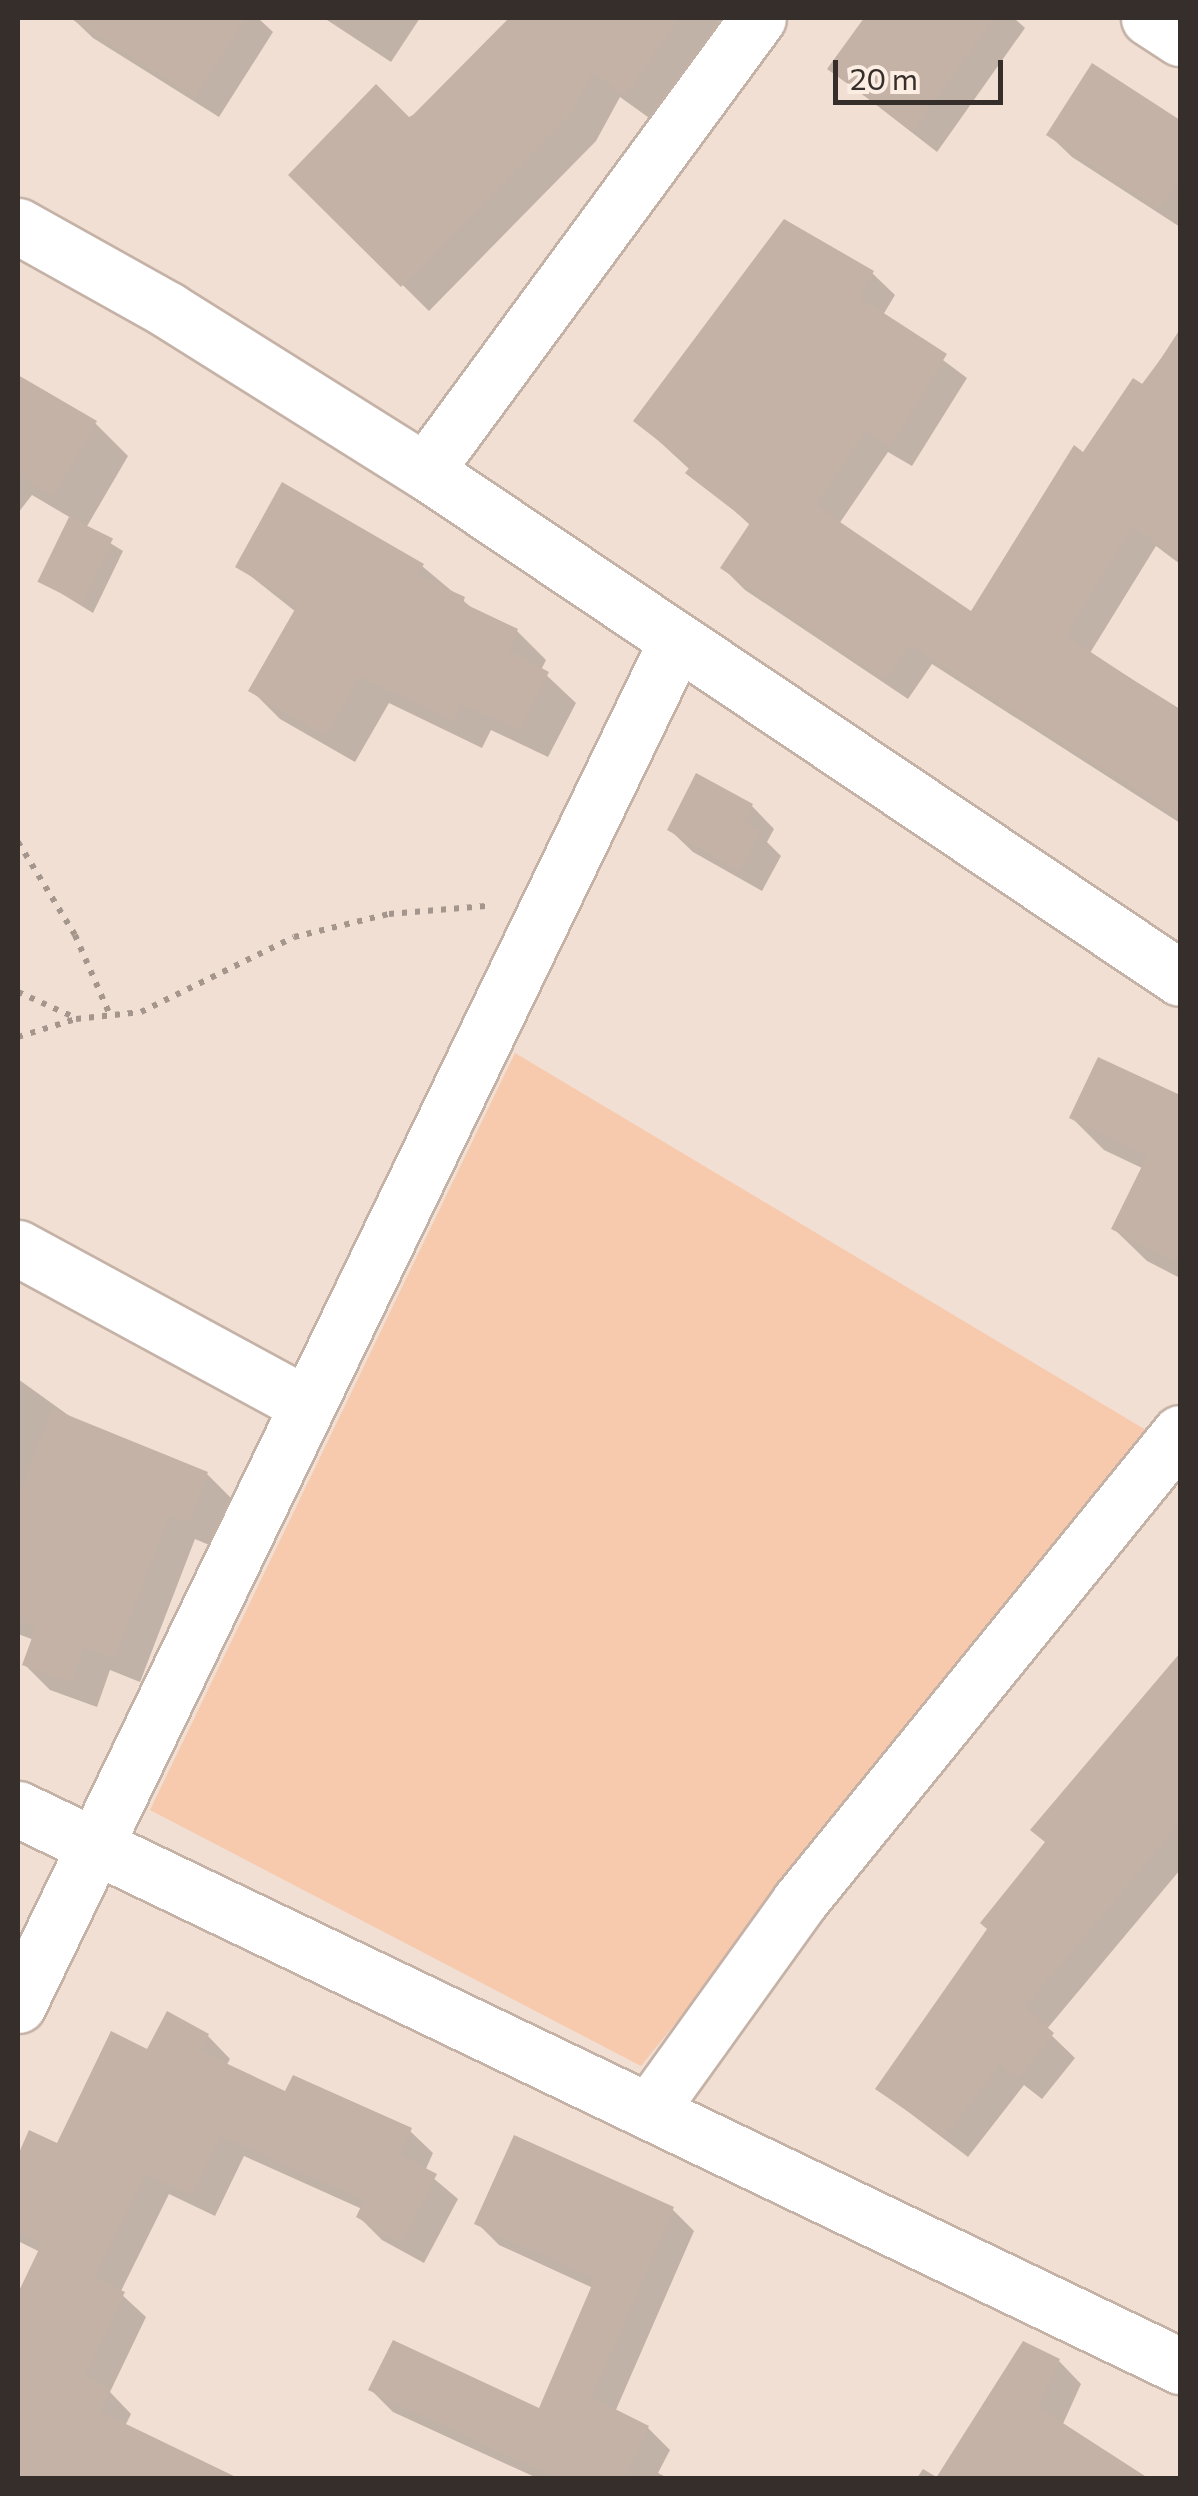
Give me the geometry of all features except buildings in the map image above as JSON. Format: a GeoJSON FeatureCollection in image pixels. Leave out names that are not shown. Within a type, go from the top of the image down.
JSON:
{"type":"FeatureCollection","features":[{"type":"Feature","properties":{"kind":"street"},"geometry":{"type":"LineString","coordinates":[[426,472],[758,18]]}},
{"type":"Feature","properties":{"kind":"street"},"geometry":{"type":"LineString","coordinates":[[1149,18],[1180,38]]}},
{"type":"Feature","properties":{"kind":"street"},"geometry":{"type":"LineString","coordinates":[[18,226],[168,310],[426,472],[1180,978]]}},
{"type":"Feature","properties":{"kind":"street"},"geometry":{"type":"LineString","coordinates":[[18,2005],[676,642]]}},
{"type":"Feature","properties":{"kind":"street"},"geometry":{"type":"LineString","coordinates":[[18,1248],[307,1405]]}},
{"type":"Feature","properties":{"kind":"street"},"geometry":{"type":"LineString","coordinates":[[649,2111],[799,1902],[1180,1432]]}},
{"type":"Feature","properties":{"kind":"street"},"geometry":{"type":"LineString","coordinates":[[18,1809],[1180,2366]]}},
{"type":"Feature","properties":{"kind":"path"},"geometry":{"type":"LineString","coordinates":[[18,842],[75,934],[110,1015]]}},
{"type":"Feature","properties":{"kind":"path"},"geometry":{"type":"LineString","coordinates":[[18,1037],[76,1019],[176,999],[294,938],[389,914],[461,912],[562,878]]}},
{"type":"Feature","properties":{"kind":"path"},"geometry":{"type":"LineString","coordinates":[[18,992],[76,1019]]}},
{"type":"Feature","properties":{"kind":"shaded area"},"geometry":{"type":"Polygon","coordinates":[[[515,1053],[1151,1433],[641,2066],[150,1810],[515,1053]]]}}]}
